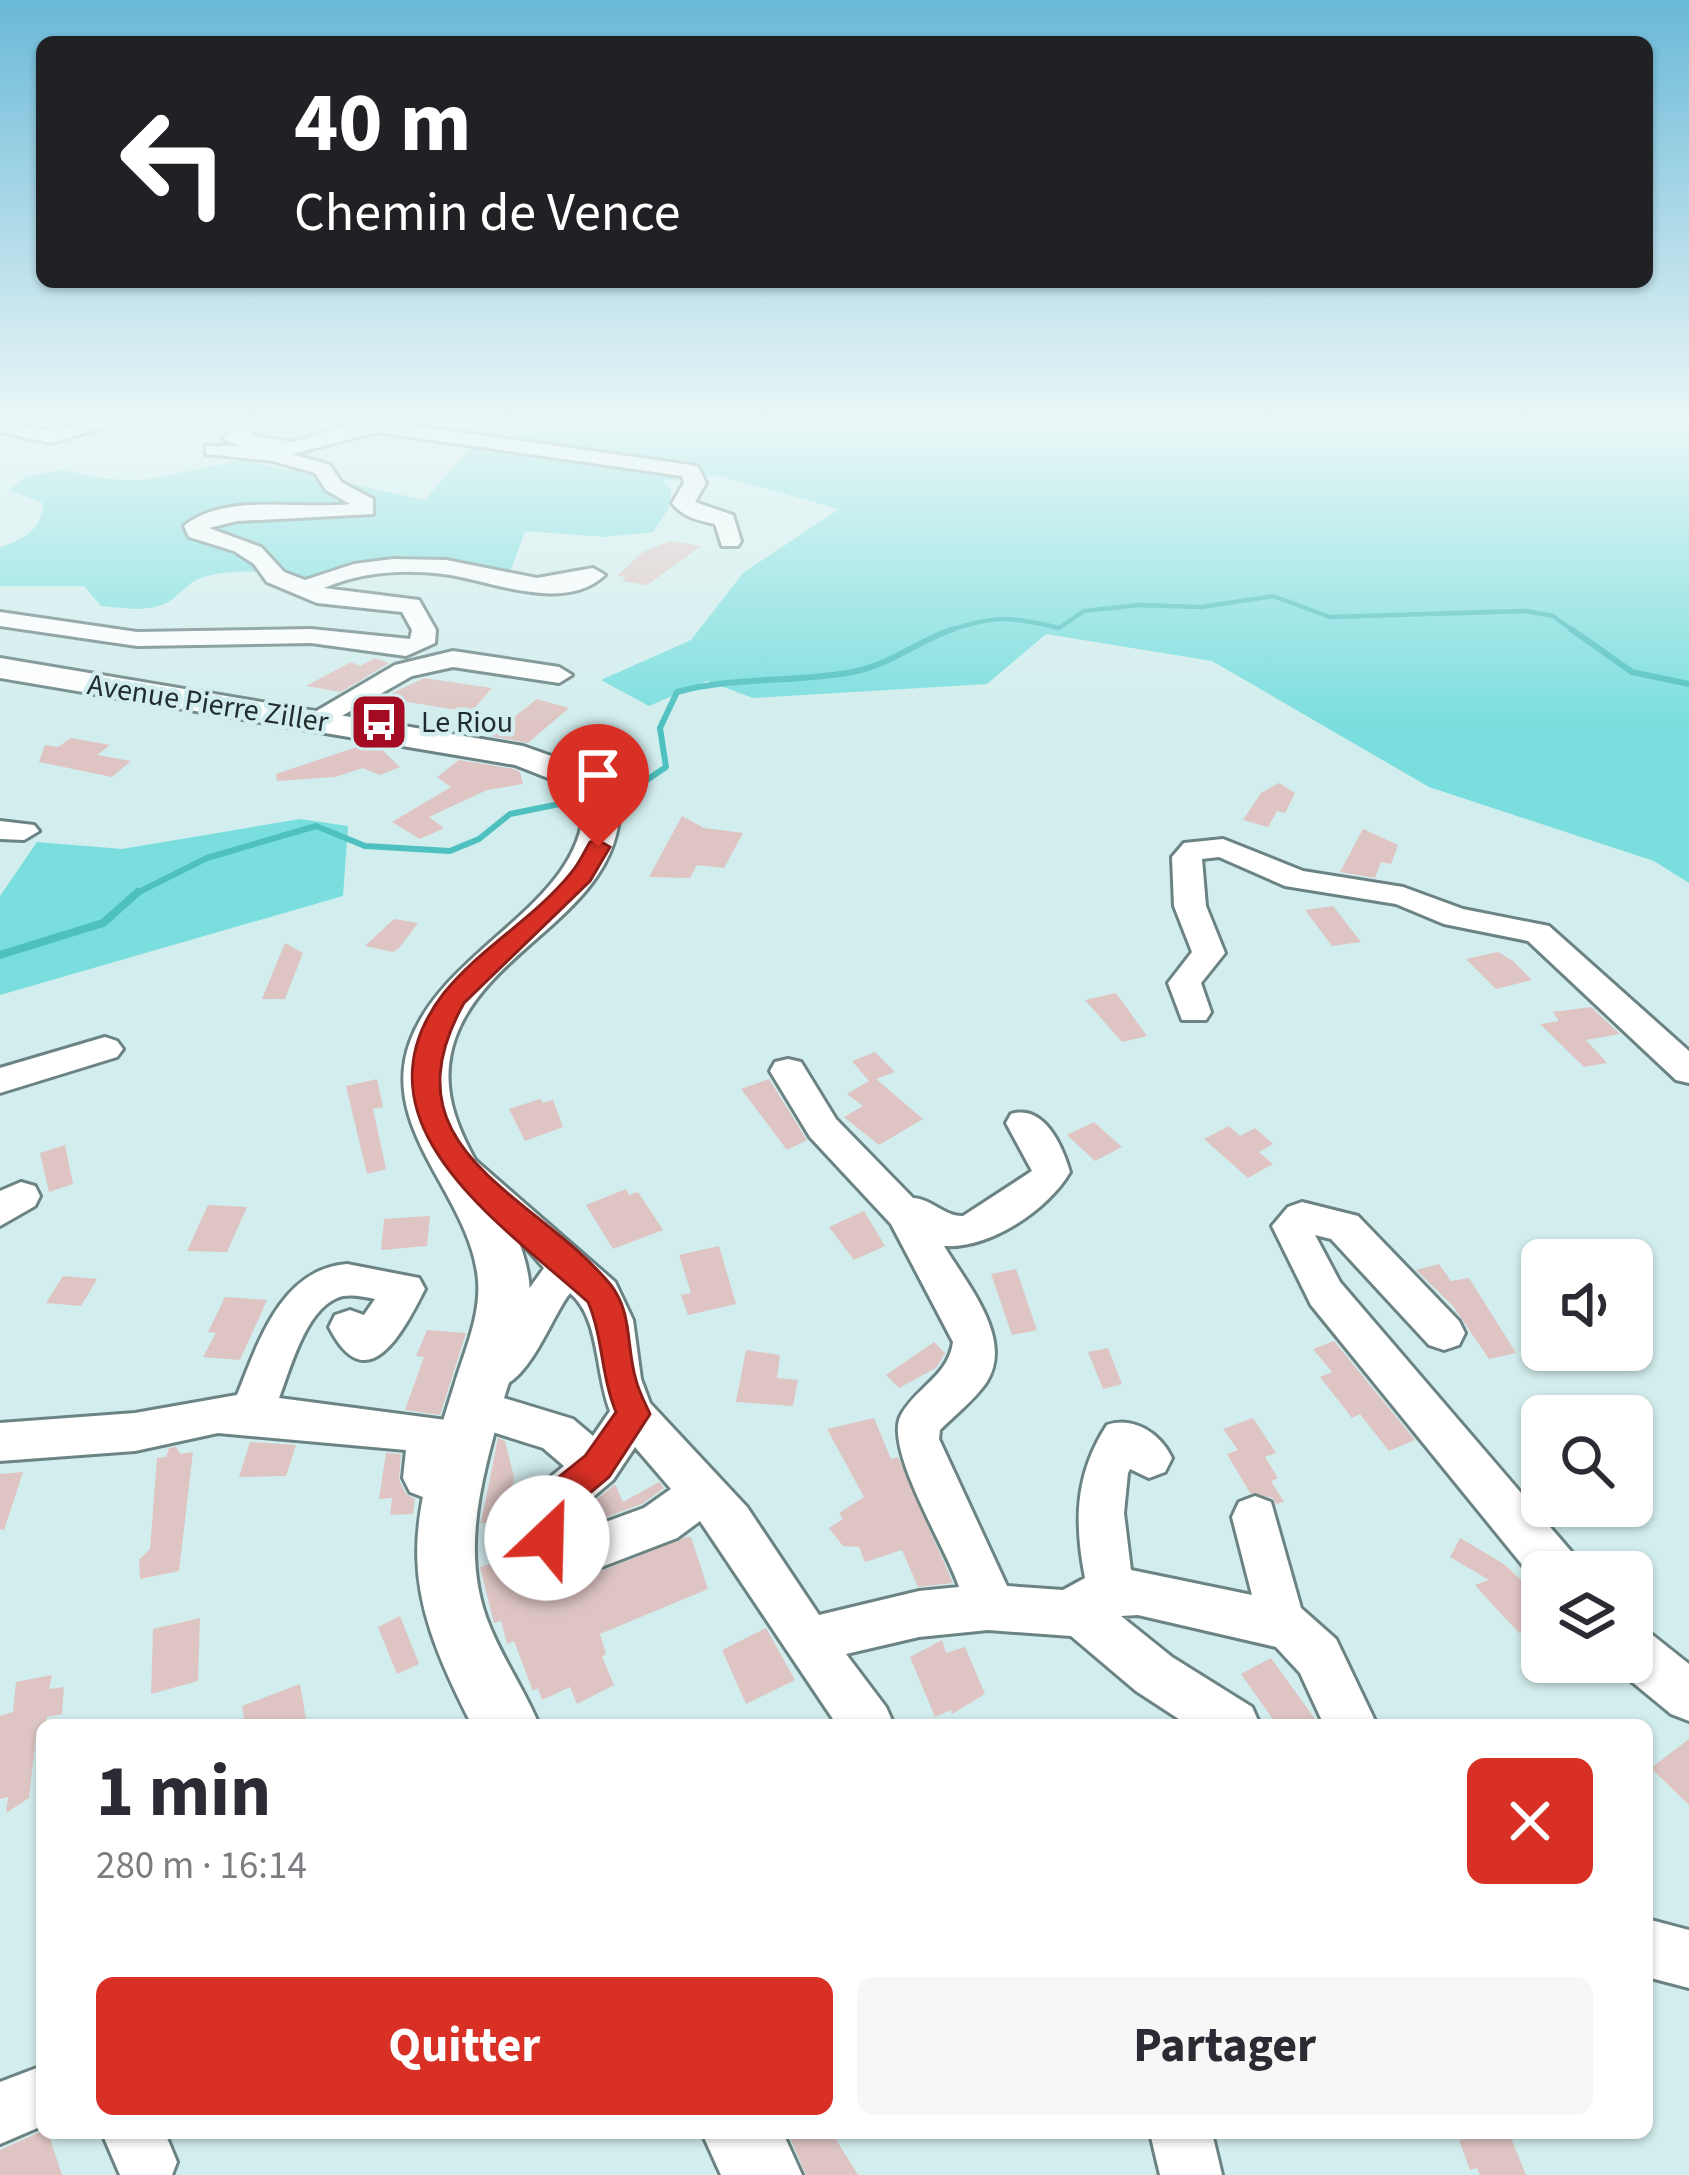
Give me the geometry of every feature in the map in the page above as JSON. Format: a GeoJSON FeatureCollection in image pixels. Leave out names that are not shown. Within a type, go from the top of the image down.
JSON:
{"type":"FeatureCollection","features":[{"type":"Feature","properties":{"kind":"main road","name":"Avenue Pierre Ziller"},"geometry":{"type":"LineString","coordinates":[[0,668],[523,756],[571,773],[594,793],[605,817],[598,847],[582,876],[454,998],[437,1027],[428,1056],[425,1102],[436,1131],[461,1169]]}},
{"type":"Feature","properties":{"kind":"main road"},"geometry":{"type":"LineString","coordinates":[[461,1169],[489,1224],[504,1282],[502,1321],[451,1488],[442,1532],[442,1579],[456,1627],[504,1719]]}},
{"type":"Feature","properties":{"kind":"main road"},"geometry":{"type":"LineString","coordinates":[[744,2139],[764,2175]]}},
{"type":"Feature","properties":{"kind":"street"},"geometry":{"type":"LineString","coordinates":[[0,619],[137,639],[310,636],[406,648],[422,643],[424,630],[410,605],[326,598],[275,577],[271,565],[230,541],[197,532],[195,526],[201,524]]}},
{"type":"Feature","properties":{"kind":"street"},"geometry":{"type":"LineString","coordinates":[[726,524],[730,541]]}},
{"type":"Feature","properties":{"kind":"street"},"geometry":{"type":"LineString","coordinates":[[308,589],[357,570],[406,566],[444,567],[525,587],[569,586],[593,575]]}},
{"type":"Feature","properties":{"kind":"street"},"geometry":{"type":"LineString","coordinates":[[314,720],[404,670],[453,658],[559,675]]}},
{"type":"Feature","properties":{"kind":"street"},"geometry":{"type":"LineString","coordinates":[[1194,1012],[1182,990],[1186,974],[1209,953],[1190,906],[1187,857],[1195,849],[1223,848],[1296,879],[1403,896],[1455,917],[1538,933],[1689,1071]]}},
{"type":"Feature","properties":{"kind":"street"},"geometry":{"type":"LineString","coordinates":[[0,1081],[105,1049]]}},
{"type":"Feature","properties":{"kind":"street"},"geometry":{"type":"LineString","coordinates":[[788,1071],[824,1128],[905,1214],[966,1319],[974,1342],[970,1371],[919,1423],[916,1439],[982,1582],[988,1607]]}},
{"type":"Feature","properties":{"kind":"street"},"geometry":{"type":"LineString","coordinates":[[905,1214],[917,1212],[947,1232],[970,1231],[1043,1184],[1051,1172],[1046,1155],[1024,1123]]}},
{"type":"Feature","properties":{"kind":"street"},"geometry":{"type":"LineString","coordinates":[[461,1169],[600,1294],[612,1320],[619,1378],[633,1414],[730,1522],[864,1719]]}},
{"type":"Feature","properties":{"kind":"street"},"geometry":{"type":"LineString","coordinates":[[1444,1333],[1344,1227],[1302,1216],[1292,1226],[1296,1243],[1345,1318],[1541,1551]]}},
{"type":"Feature","properties":{"kind":"street"},"geometry":{"type":"LineString","coordinates":[[569,1269],[547,1286],[523,1341],[478,1394],[557,1433],[597,1466]]}},
{"type":"Feature","properties":{"kind":"street"},"geometry":{"type":"LineString","coordinates":[[251,1414],[306,1299],[328,1282],[405,1289],[367,1345],[350,1327]]}},
{"type":"Feature","properties":{"kind":"street"},"geometry":{"type":"LineString","coordinates":[[0,1442],[135,1432],[218,1414],[251,1414],[430,1434],[427,1478],[451,1488]]}},
{"type":"Feature","properties":{"kind":"street"},"geometry":{"type":"LineString","coordinates":[[633,1414],[597,1466],[541,1512],[552,1564],[660,1523],[704,1492]]}},
{"type":"Feature","properties":{"kind":"street"},"geometry":{"type":"LineString","coordinates":[[1149,1458],[1123,1438],[1109,1455],[1095,1601],[1154,1674],[1225,1719]]}},
{"type":"Feature","properties":{"kind":"street"},"geometry":{"type":"LineString","coordinates":[[1255,1517],[1278,1603],[1272,1623]]}},
{"type":"Feature","properties":{"kind":"street"},"geometry":{"type":"LineString","coordinates":[[809,1644],[833,1633],[919,1614],[988,1607],[1066,1614],[1095,1601],[1138,1592],[1290,1627],[1310,1643],[1348,1719]]}},
{"type":"Feature","properties":{"kind":"street"},"geometry":{"type":"LineString","coordinates":[[1653,1667],[1689,1696]]}},
{"type":"Feature","properties":{"kind":"street"},"geometry":{"type":"LineString","coordinates":[[1653,1950],[1689,1959]]}},
{"type":"Feature","properties":{"kind":"street"},"geometry":{"type":"LineString","coordinates":[[0,2114],[36,2099]]}},
{"type":"Feature","properties":{"kind":"street"},"geometry":{"type":"LineString","coordinates":[[1182,2139],[1191,2175]]}},
{"type":"Feature","properties":{"kind":"shaded area"},"geometry":{"type":"Polygon","coordinates":[[[37,524],[659,524],[653,532],[605,537],[525,531],[509,575],[448,563],[305,581],[266,573],[224,573],[195,581],[160,605],[135,609],[101,606],[84,586],[0,586],[0,547],[30,533],[37,524]]]}},
{"type":"Feature","properties":{"kind":"shaded area"},"geometry":{"type":"Polygon","coordinates":[[[817,524],[1689,524],[1689,883],[1654,861],[1429,787],[1212,661],[1046,634],[987,684],[753,698],[707,681],[649,706],[601,680],[691,640],[743,573],[817,524]]]}},
{"type":"Feature","properties":{"kind":"shaded area"},"geometry":{"type":"Polygon","coordinates":[[[300,819],[348,826],[343,896],[0,995],[0,896],[37,842],[122,849],[300,819]]]}},
{"type":"Feature","properties":{"kind":"building"},"geometry":{"type":"Polygon","coordinates":[[[670,541],[701,546],[647,585],[617,576],[643,552],[670,541]]]}},
{"type":"Feature","properties":{"kind":"building"},"geometry":{"type":"Polygon","coordinates":[[[375,658],[389,663],[341,692],[306,686],[351,662],[360,666],[375,658]]]}},
{"type":"Feature","properties":{"kind":"building"},"geometry":{"type":"Polygon","coordinates":[[[424,678],[492,688],[471,712],[382,698],[424,678]]]}},
{"type":"Feature","properties":{"kind":"building"},"geometry":{"type":"Polygon","coordinates":[[[537,699],[569,708],[528,743],[490,736],[537,699]]]}},
{"type":"Feature","properties":{"kind":"building"},"geometry":{"type":"Polygon","coordinates":[[[71,738],[110,745],[97,755],[131,761],[112,777],[39,762],[45,745],[58,747],[71,738]]]}},
{"type":"Feature","properties":{"kind":"building"},"geometry":{"type":"Polygon","coordinates":[[[366,744],[379,747],[400,767],[380,775],[363,768],[335,777],[277,781],[276,774],[366,744]]]}},
{"type":"Feature","properties":{"kind":"building"},"geometry":{"type":"Polygon","coordinates":[[[459,760],[514,769],[520,772],[523,784],[487,790],[429,817],[444,828],[420,839],[392,822],[451,787],[437,777],[459,760]]]}},
{"type":"Feature","properties":{"kind":"building"},"geometry":{"type":"Polygon","coordinates":[[[1279,783],[1295,793],[1285,813],[1277,811],[1268,827],[1243,820],[1261,793],[1279,783]]]}},
{"type":"Feature","properties":{"kind":"building"},"geometry":{"type":"Polygon","coordinates":[[[682,816],[704,828],[743,833],[724,868],[697,865],[690,878],[649,877],[682,816]]]}},
{"type":"Feature","properties":{"kind":"building"},"geometry":{"type":"Polygon","coordinates":[[[1363,829],[1398,845],[1391,864],[1381,862],[1375,878],[1340,872],[1363,829]]]}},
{"type":"Feature","properties":{"kind":"building"},"geometry":{"type":"Polygon","coordinates":[[[1333,906],[1361,942],[1332,946],[1305,910],[1333,906]]]}},
{"type":"Feature","properties":{"kind":"building"},"geometry":{"type":"Polygon","coordinates":[[[394,919],[418,923],[399,948],[393,952],[365,946],[394,919]]]}},
{"type":"Feature","properties":{"kind":"building"},"geometry":{"type":"Polygon","coordinates":[[[285,943],[303,953],[285,999],[262,999],[285,943]]]}},
{"type":"Feature","properties":{"kind":"building"},"geometry":{"type":"Polygon","coordinates":[[[1498,952],[1532,980],[1496,989],[1466,959],[1498,952]]]}},
{"type":"Feature","properties":{"kind":"building"},"geometry":{"type":"Polygon","coordinates":[[[1116,993],[1147,1036],[1122,1042],[1085,1000],[1116,993]]]}},
{"type":"Feature","properties":{"kind":"building"},"geometry":{"type":"Polygon","coordinates":[[[1591,1007],[1620,1034],[1586,1040],[1607,1063],[1584,1067],[1540,1024],[1559,1021],[1553,1012],[1591,1007]]]}},
{"type":"Feature","properties":{"kind":"building"},"geometry":{"type":"Polygon","coordinates":[[[875,1052],[895,1072],[876,1079],[923,1119],[879,1145],[844,1117],[863,1106],[847,1094],[869,1081],[852,1061],[875,1052]]]}},
{"type":"Feature","properties":{"kind":"building"},"geometry":{"type":"Polygon","coordinates":[[[377,1079],[383,1107],[373,1109],[386,1169],[367,1174],[346,1086],[377,1079]]]}},
{"type":"Feature","properties":{"kind":"building"},"geometry":{"type":"Polygon","coordinates":[[[769,1079],[807,1140],[787,1150],[741,1089],[769,1079]]]}},
{"type":"Feature","properties":{"kind":"building"},"geometry":{"type":"Polygon","coordinates":[[[540,1099],[543,1103],[553,1100],[563,1127],[525,1141],[509,1109],[540,1099]]]}},
{"type":"Feature","properties":{"kind":"building"},"geometry":{"type":"Polygon","coordinates":[[[1094,1122],[1122,1147],[1095,1161],[1067,1135],[1094,1122]]]}},
{"type":"Feature","properties":{"kind":"building"},"geometry":{"type":"Polygon","coordinates":[[[1229,1126],[1240,1136],[1255,1128],[1273,1144],[1259,1152],[1273,1164],[1248,1178],[1204,1139],[1229,1126]]]}},
{"type":"Feature","properties":{"kind":"building"},"geometry":{"type":"Polygon","coordinates":[[[65,1145],[73,1184],[49,1192],[40,1153],[65,1145]]]}},
{"type":"Feature","properties":{"kind":"building"},"geometry":{"type":"Polygon","coordinates":[[[626,1189],[629,1195],[638,1192],[663,1230],[613,1249],[586,1205],[626,1189]]]}},
{"type":"Feature","properties":{"kind":"building"},"geometry":{"type":"Polygon","coordinates":[[[208,1205],[247,1207],[227,1252],[187,1251],[208,1205]]]}},
{"type":"Feature","properties":{"kind":"building"},"geometry":{"type":"Polygon","coordinates":[[[864,1211],[885,1246],[854,1260],[829,1227],[864,1211]]]}},
{"type":"Feature","properties":{"kind":"building"},"geometry":{"type":"Polygon","coordinates":[[[430,1216],[427,1246],[381,1250],[384,1219],[430,1216]]]}},
{"type":"Feature","properties":{"kind":"building"},"geometry":{"type":"Polygon","coordinates":[[[719,1246],[736,1304],[688,1315],[681,1295],[691,1293],[679,1255],[719,1246]]]}},
{"type":"Feature","properties":{"kind":"building"},"geometry":{"type":"Polygon","coordinates":[[[1439,1264],[1451,1281],[1469,1278],[1516,1353],[1489,1359],[1453,1306],[1416,1270],[1439,1264]]]}},
{"type":"Feature","properties":{"kind":"building"},"geometry":{"type":"Polygon","coordinates":[[[1016,1269],[1037,1330],[1012,1335],[991,1274],[1016,1269]]]}},
{"type":"Feature","properties":{"kind":"building"},"geometry":{"type":"Polygon","coordinates":[[[63,1276],[97,1279],[81,1306],[46,1303],[63,1276]]]}},
{"type":"Feature","properties":{"kind":"building"},"geometry":{"type":"Polygon","coordinates":[[[225,1297],[267,1300],[240,1360],[203,1357],[216,1333],[208,1332],[225,1297]]]}},
{"type":"Feature","properties":{"kind":"building"},"geometry":{"type":"Polygon","coordinates":[[[427,1330],[466,1333],[440,1415],[405,1410],[424,1357],[416,1356],[427,1330]]]}},
{"type":"Feature","properties":{"kind":"building"},"geometry":{"type":"Polygon","coordinates":[[[1334,1341],[1415,1440],[1389,1451],[1360,1414],[1352,1418],[1320,1377],[1332,1372],[1313,1349],[1334,1341]]]}},
{"type":"Feature","properties":{"kind":"building"},"geometry":{"type":"Polygon","coordinates":[[[934,1342],[945,1353],[936,1368],[899,1388],[886,1375],[934,1342]]]}},
{"type":"Feature","properties":{"kind":"building"},"geometry":{"type":"Polygon","coordinates":[[[1108,1348],[1122,1384],[1103,1389],[1088,1352],[1108,1348]]]}},
{"type":"Feature","properties":{"kind":"building"},"geometry":{"type":"Polygon","coordinates":[[[746,1350],[780,1355],[777,1378],[798,1380],[793,1406],[736,1402],[746,1350]]]}},
{"type":"Feature","properties":{"kind":"building"},"geometry":{"type":"Polygon","coordinates":[[[874,1418],[891,1459],[898,1457],[953,1583],[918,1587],[902,1550],[865,1562],[859,1547],[843,1546],[829,1528],[843,1519],[839,1513],[864,1497],[827,1429],[874,1418]]]}},
{"type":"Feature","properties":{"kind":"building"},"geometry":{"type":"Polygon","coordinates":[[[1253,1418],[1276,1453],[1265,1457],[1278,1478],[1271,1481],[1284,1502],[1276,1504],[1273,1498],[1250,1493],[1227,1454],[1238,1450],[1223,1429],[1253,1418]]]}},
{"type":"Feature","properties":{"kind":"building"},"geometry":{"type":"Polygon","coordinates":[[[498,1438],[505,1441],[514,1477],[506,1522],[481,1523],[498,1438]]]}},
{"type":"Feature","properties":{"kind":"building"},"geometry":{"type":"Polygon","coordinates":[[[250,1442],[296,1445],[286,1476],[239,1477],[250,1442]]]}},
{"type":"Feature","properties":{"kind":"building"},"geometry":{"type":"Polygon","coordinates":[[[176,1447],[180,1454],[193,1452],[179,1571],[140,1579],[139,1560],[150,1549],[157,1458],[166,1457],[169,1448],[176,1447]]]}},
{"type":"Feature","properties":{"kind":"building"},"geometry":{"type":"Polygon","coordinates":[[[386,1453],[401,1454],[399,1480],[406,1494],[415,1499],[413,1514],[390,1515],[392,1498],[379,1499],[386,1453]]]}},
{"type":"Feature","properties":{"kind":"building"},"geometry":{"type":"Polygon","coordinates":[[[23,1472],[4,1530],[0,1529],[0,1474],[23,1472]]]}},
{"type":"Feature","properties":{"kind":"building"},"geometry":{"type":"Polygon","coordinates":[[[659,1482],[664,1488],[642,1504],[573,1529],[573,1520],[615,1484],[623,1502],[659,1482]]]}},
{"type":"Feature","properties":{"kind":"building"},"geometry":{"type":"Polygon","coordinates":[[[691,1537],[708,1589],[600,1634],[606,1654],[602,1657],[614,1685],[577,1704],[570,1687],[542,1700],[538,1688],[533,1691],[514,1641],[507,1644],[501,1621],[494,1623],[480,1567],[512,1557],[508,1540],[516,1538],[531,1582],[554,1590],[691,1537]]]}},
{"type":"Feature","properties":{"kind":"building"},"geometry":{"type":"Polygon","coordinates":[[[1460,1538],[1521,1580],[1521,1632],[1475,1585],[1489,1580],[1450,1557],[1460,1538]]]}},
{"type":"Feature","properties":{"kind":"building"},"geometry":{"type":"Polygon","coordinates":[[[400,1616],[419,1664],[397,1674],[378,1627],[400,1616]]]}},
{"type":"Feature","properties":{"kind":"building"},"geometry":{"type":"Polygon","coordinates":[[[200,1618],[198,1681],[151,1694],[153,1629],[200,1618]]]}},
{"type":"Feature","properties":{"kind":"building"},"geometry":{"type":"Polygon","coordinates":[[[766,1628],[795,1680],[746,1704],[722,1650],[766,1628]]]}},
{"type":"Feature","properties":{"kind":"building"},"geometry":{"type":"Polygon","coordinates":[[[942,1640],[946,1653],[965,1647],[985,1694],[952,1714],[951,1710],[935,1717],[910,1657],[942,1640]]]}},
{"type":"Feature","properties":{"kind":"building"},"geometry":{"type":"Polygon","coordinates":[[[1271,1658],[1315,1719],[1273,1719],[1241,1674],[1271,1658]]]}},
{"type":"Feature","properties":{"kind":"building"},"geometry":{"type":"Polygon","coordinates":[[[52,1675],[49,1689],[64,1687],[62,1714],[36,1719],[29,1798],[6,1813],[8,1797],[0,1799],[0,1716],[13,1712],[16,1682],[52,1675]]]}},
{"type":"Feature","properties":{"kind":"building"},"geometry":{"type":"Polygon","coordinates":[[[300,1684],[306,1719],[244,1719],[242,1706],[300,1684]]]}},
{"type":"Feature","properties":{"kind":"building"},"geometry":{"type":"Polygon","coordinates":[[[1689,1739],[1689,1805],[1653,1770],[1689,1739]]]}},
{"type":"Feature","properties":{"kind":"building"},"geometry":{"type":"Polygon","coordinates":[[[36,2134],[36,2139],[50,2139],[62,2175],[0,2175],[0,2150],[36,2134]]]}},
{"type":"Feature","properties":{"kind":"building"},"geometry":{"type":"Polygon","coordinates":[[[791,2139],[836,2139],[858,2175],[806,2175],[791,2139]]]}},
{"type":"Feature","properties":{"kind":"building"},"geometry":{"type":"Polygon","coordinates":[[[1511,2139],[1526,2175],[1480,2175],[1477,2168],[1470,2170],[1459,2140],[1511,2139]]]}},
{"type":"Feature","properties":{"kind":"waterway"},"geometry":{"type":"LineString","coordinates":[[948,631],[1002,619],[1059,628],[1084,611],[1138,605],[1202,607],[1273,596],[1330,617],[1525,611],[1553,616],[1575,632]]}},
{"type":"Feature","properties":{"kind":"waterway"},"geometry":{"type":"LineString","coordinates":[[948,631],[953,629]]}},
{"type":"Feature","properties":{"kind":"waterway"},"geometry":{"type":"LineString","coordinates":[[1571,629],[1632,672],[1689,684]]}},
{"type":"Feature","properties":{"kind":"waterway"},"geometry":{"type":"LineString","coordinates":[[604,795],[638,786],[666,767],[660,728],[677,692],[853,672],[948,631]]}},
{"type":"Feature","properties":{"kind":"waterway"},"geometry":{"type":"LineString","coordinates":[[137,893],[207,858],[316,826],[365,846],[450,851],[479,839],[510,814],[589,798]]}},
{"type":"Feature","properties":{"kind":"waterway"},"geometry":{"type":"LineString","coordinates":[[0,955],[103,923],[137,893]]}},
{"type":"Feature","properties":{"kind":"waterway"},"geometry":{"type":"LineString","coordinates":[[133,895],[137,893]]}},
{"type":"Feature","properties":{"kind":"place","name":"Le Riou"},"geometry":{"type":"Point","coordinates":[379,722]}},
{"type":"Feature","properties":{"kind":"route"},"geometry":{"type":"LineString","coordinates":[[547,1538],[541,1512],[597,1466],[633,1414],[619,1378],[612,1320],[600,1294],[461,1169],[436,1131],[425,1102],[424,1083],[437,1027],[454,998],[582,876],[598,847]]}}]}
